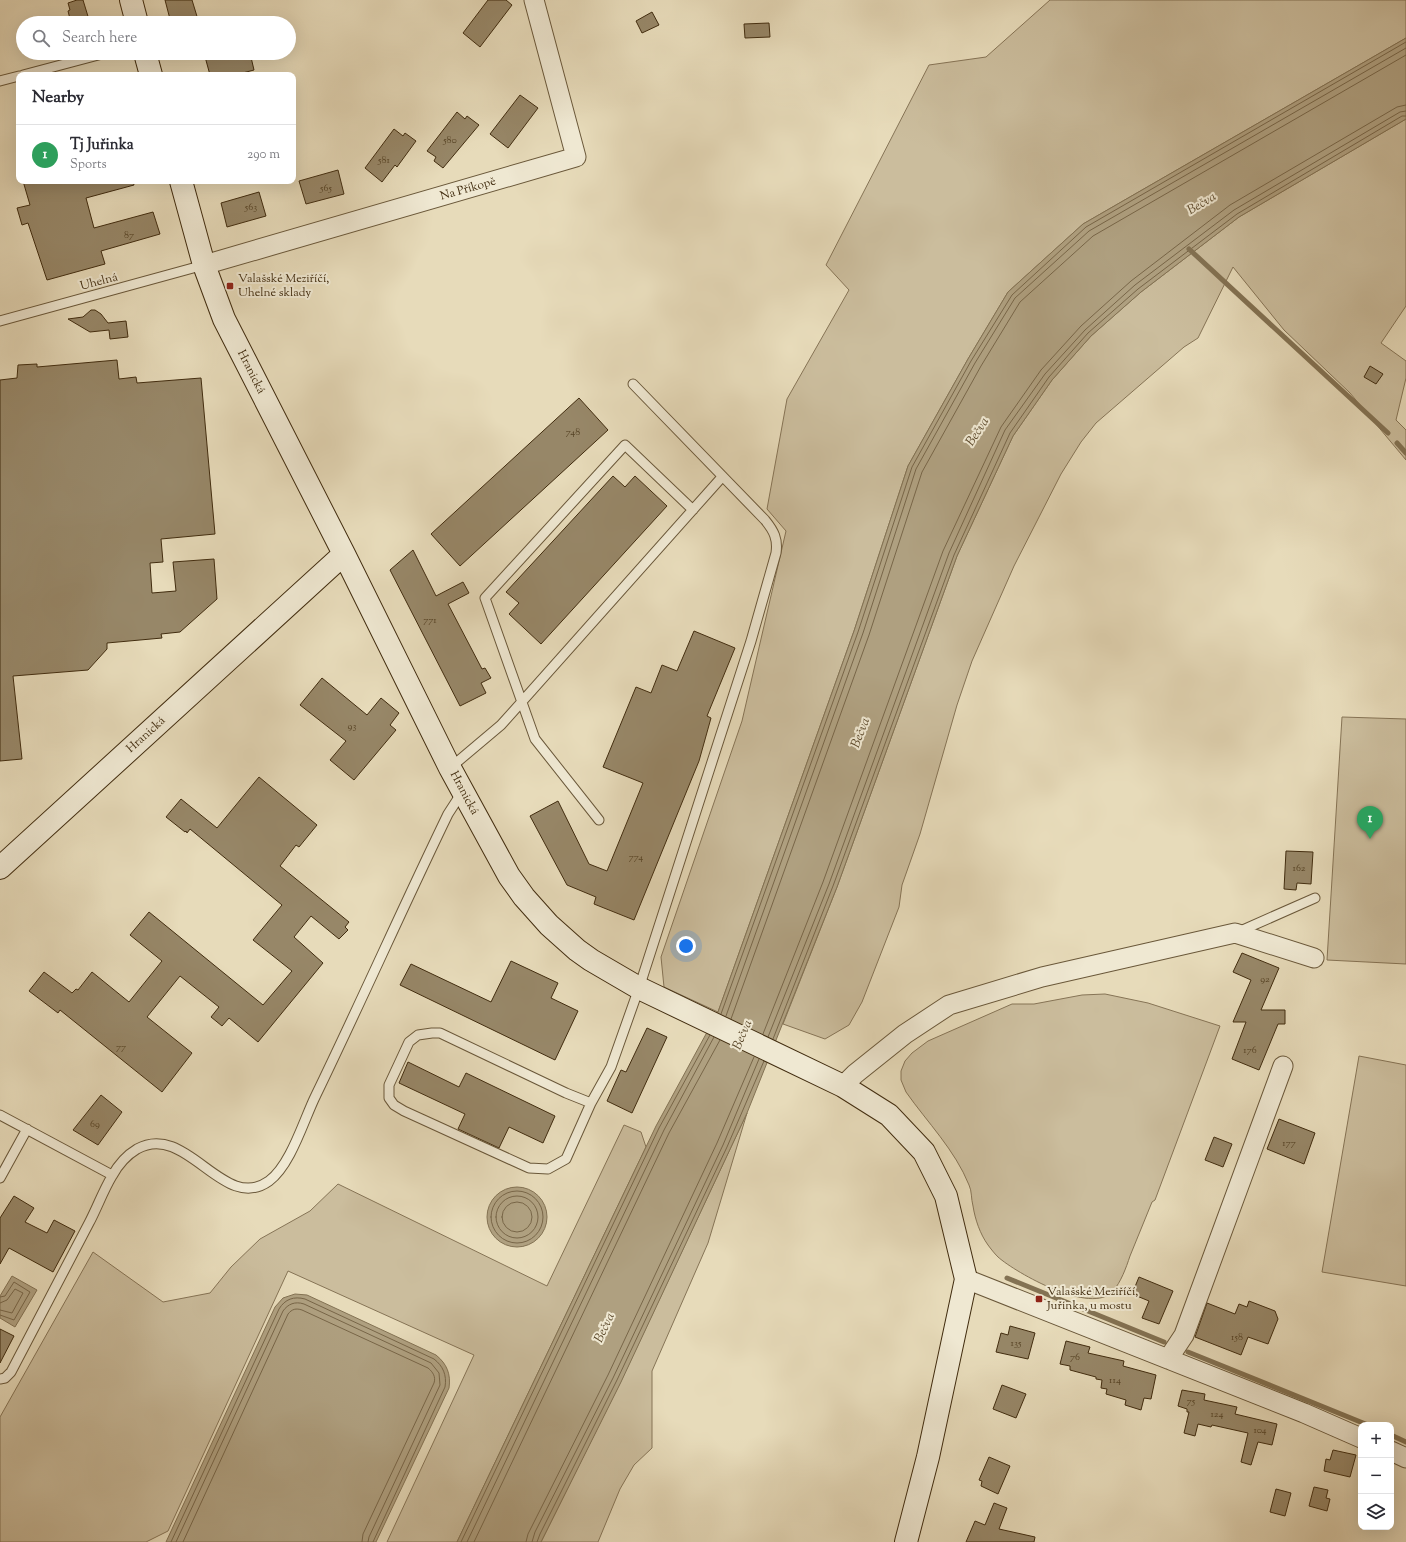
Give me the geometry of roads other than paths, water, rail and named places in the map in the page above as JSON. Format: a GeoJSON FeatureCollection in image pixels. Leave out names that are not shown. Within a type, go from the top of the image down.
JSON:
{"type":"FeatureCollection","features":[{"type":"Feature","properties":{"kind":"street"},"geometry":{"type":"LineString","coordinates":[[131,0],[135,16]]}},
{"type":"Feature","properties":{"kind":"street","name":"Na Příkopě"},"geometry":{"type":"LineString","coordinates":[[204,265],[576,158],[534,0]]}},
{"type":"Feature","properties":{"kind":"street"},"geometry":{"type":"LineString","coordinates":[[147,60],[150,72]]}},
{"type":"Feature","properties":{"kind":"street","name":"Hranická"},"geometry":{"type":"LineString","coordinates":[[182,184],[204,265],[224,319],[344,554],[450,768],[509,876],[532,908],[577,950],[590,960],[639,988],[843,1086],[889,1115],[924,1152],[946,1196],[966,1279]]}},
{"type":"Feature","properties":{"kind":"street","name":"Hranická"},"geometry":{"type":"LineString","coordinates":[[0,868],[344,554]]}},
{"type":"Feature","properties":{"kind":"street"},"geometry":{"type":"LineString","coordinates":[[843,1086],[855,1074],[905,1034],[949,1005],[1042,976],[1235,934],[1314,958]]}},
{"type":"Feature","properties":{"kind":"street"},"geometry":{"type":"LineString","coordinates":[[1168,1359],[1184,1335],[1283,1066]]}},
{"type":"Feature","properties":{"kind":"street"},"geometry":{"type":"LineString","coordinates":[[906,1542],[928,1457],[966,1279],[1304,1413],[1358,1437]]}},
{"type":"Feature","properties":{"kind":"street"},"geometry":{"type":"LineString","coordinates":[[1394,1452],[1406,1458]]}},
{"type":"Feature","properties":{"kind":"lane"},"geometry":{"type":"LineString","coordinates":[[34,72],[80,60]]}},
{"type":"Feature","properties":{"kind":"lane"},"geometry":{"type":"LineString","coordinates":[[0,81],[16,77]]}},
{"type":"Feature","properties":{"kind":"lane","name":"Uhelná"},"geometry":{"type":"LineString","coordinates":[[0,321],[204,265]]}},
{"type":"Feature","properties":{"kind":"lane"},"geometry":{"type":"LineString","coordinates":[[591,1103],[566,1093],[440,1033],[418,1035],[409,1042],[389,1085],[389,1098],[394,1105],[399,1108],[529,1168],[548,1169],[566,1159],[591,1103],[611,1067],[639,988],[751,640],[776,553],[777,537],[765,520],[633,384]]}},
{"type":"Feature","properties":{"kind":"lane"},"geometry":{"type":"LineString","coordinates":[[600,820],[535,739],[485,598],[625,445],[693,510]]}},
{"type":"Feature","properties":{"kind":"lane"},"geometry":{"type":"LineString","coordinates":[[450,768],[501,725],[722,477]]}},
{"type":"Feature","properties":{"kind":"lane"},"geometry":{"type":"LineString","coordinates":[[0,1379],[5,1378],[11,1372],[96,1209],[112,1175],[126,1158],[136,1150],[145,1145],[163,1143],[182,1152],[229,1183],[240,1187],[251,1188],[260,1186],[278,1173],[289,1154],[388,939],[448,814],[459,797],[465,794]]}},
{"type":"Feature","properties":{"kind":"lane"},"geometry":{"type":"LineString","coordinates":[[1235,934],[1315,898]]}},
{"type":"Feature","properties":{"kind":"lane"},"geometry":{"type":"LineString","coordinates":[[0,1115],[112,1175]]}},
{"type":"Feature","properties":{"kind":"lane"},"geometry":{"type":"LineString","coordinates":[[0,1178],[27,1129]]}},
{"type":"Feature","properties":{"kind":"water","name":"Bečva"},"geometry":{"type":"Polygon","coordinates":[[[1406,38],[1406,119],[1239,217],[1141,292],[1091,336],[1052,380],[1013,436],[957,556],[837,887],[747,1113],[621,1382],[541,1542],[457,1542],[656,1126],[718,1012],[854,631],[908,466],[968,359],[1008,292],[1083,224],[1406,38]]]}},
{"type":"Feature","properties":{"kind":"water"},"geometry":{"type":"Polygon","coordinates":[[[517,1187],[534,1192],[542,1200],[547,1217],[542,1234],[534,1242],[517,1247],[500,1242],[492,1234],[487,1217],[492,1200],[500,1192],[517,1187]]]}},
{"type":"Feature","properties":{"kind":"water"},"geometry":{"type":"Polygon","coordinates":[[[12,1276],[37,1290],[15,1327],[0,1318],[0,1296],[12,1276]]]}},
{"type":"Feature","properties":{"kind":"water"},"geometry":{"type":"Polygon","coordinates":[[[295,1294],[307,1295],[436,1355],[443,1362],[449,1374],[449,1388],[376,1542],[166,1542],[275,1307],[283,1298],[295,1294]]]}},
{"type":"Feature","properties":{"kind":"waterway"},"geometry":{"type":"LineString","coordinates":[[1189,249],[1388,433]]}},
{"type":"Feature","properties":{"kind":"waterway"},"geometry":{"type":"LineString","coordinates":[[1397,443],[1406,453]]}},
{"type":"Feature","properties":{"kind":"waterway"},"geometry":{"type":"LineString","coordinates":[[1007,1278],[1164,1342]]}},
{"type":"Feature","properties":{"kind":"waterway"},"geometry":{"type":"LineString","coordinates":[[1188,1352],[1361,1422]]}},
{"type":"Feature","properties":{"kind":"waterway"},"geometry":{"type":"LineString","coordinates":[[1394,1436],[1406,1442]]}},
{"type":"Feature","properties":{"kind":"place","name":"Valašské Meziříčí, Uhelné sklady"},"geometry":{"type":"Point","coordinates":[230,286]}},
{"type":"Feature","properties":{"kind":"place","name":"Tj Juřinka"},"geometry":{"type":"Point","coordinates":[1370,839]}},
{"type":"Feature","properties":{"kind":"place","name":"Valašské Meziříčí, Juřinka, u mostu"},"geometry":{"type":"Point","coordinates":[1039,1299]}}]}
